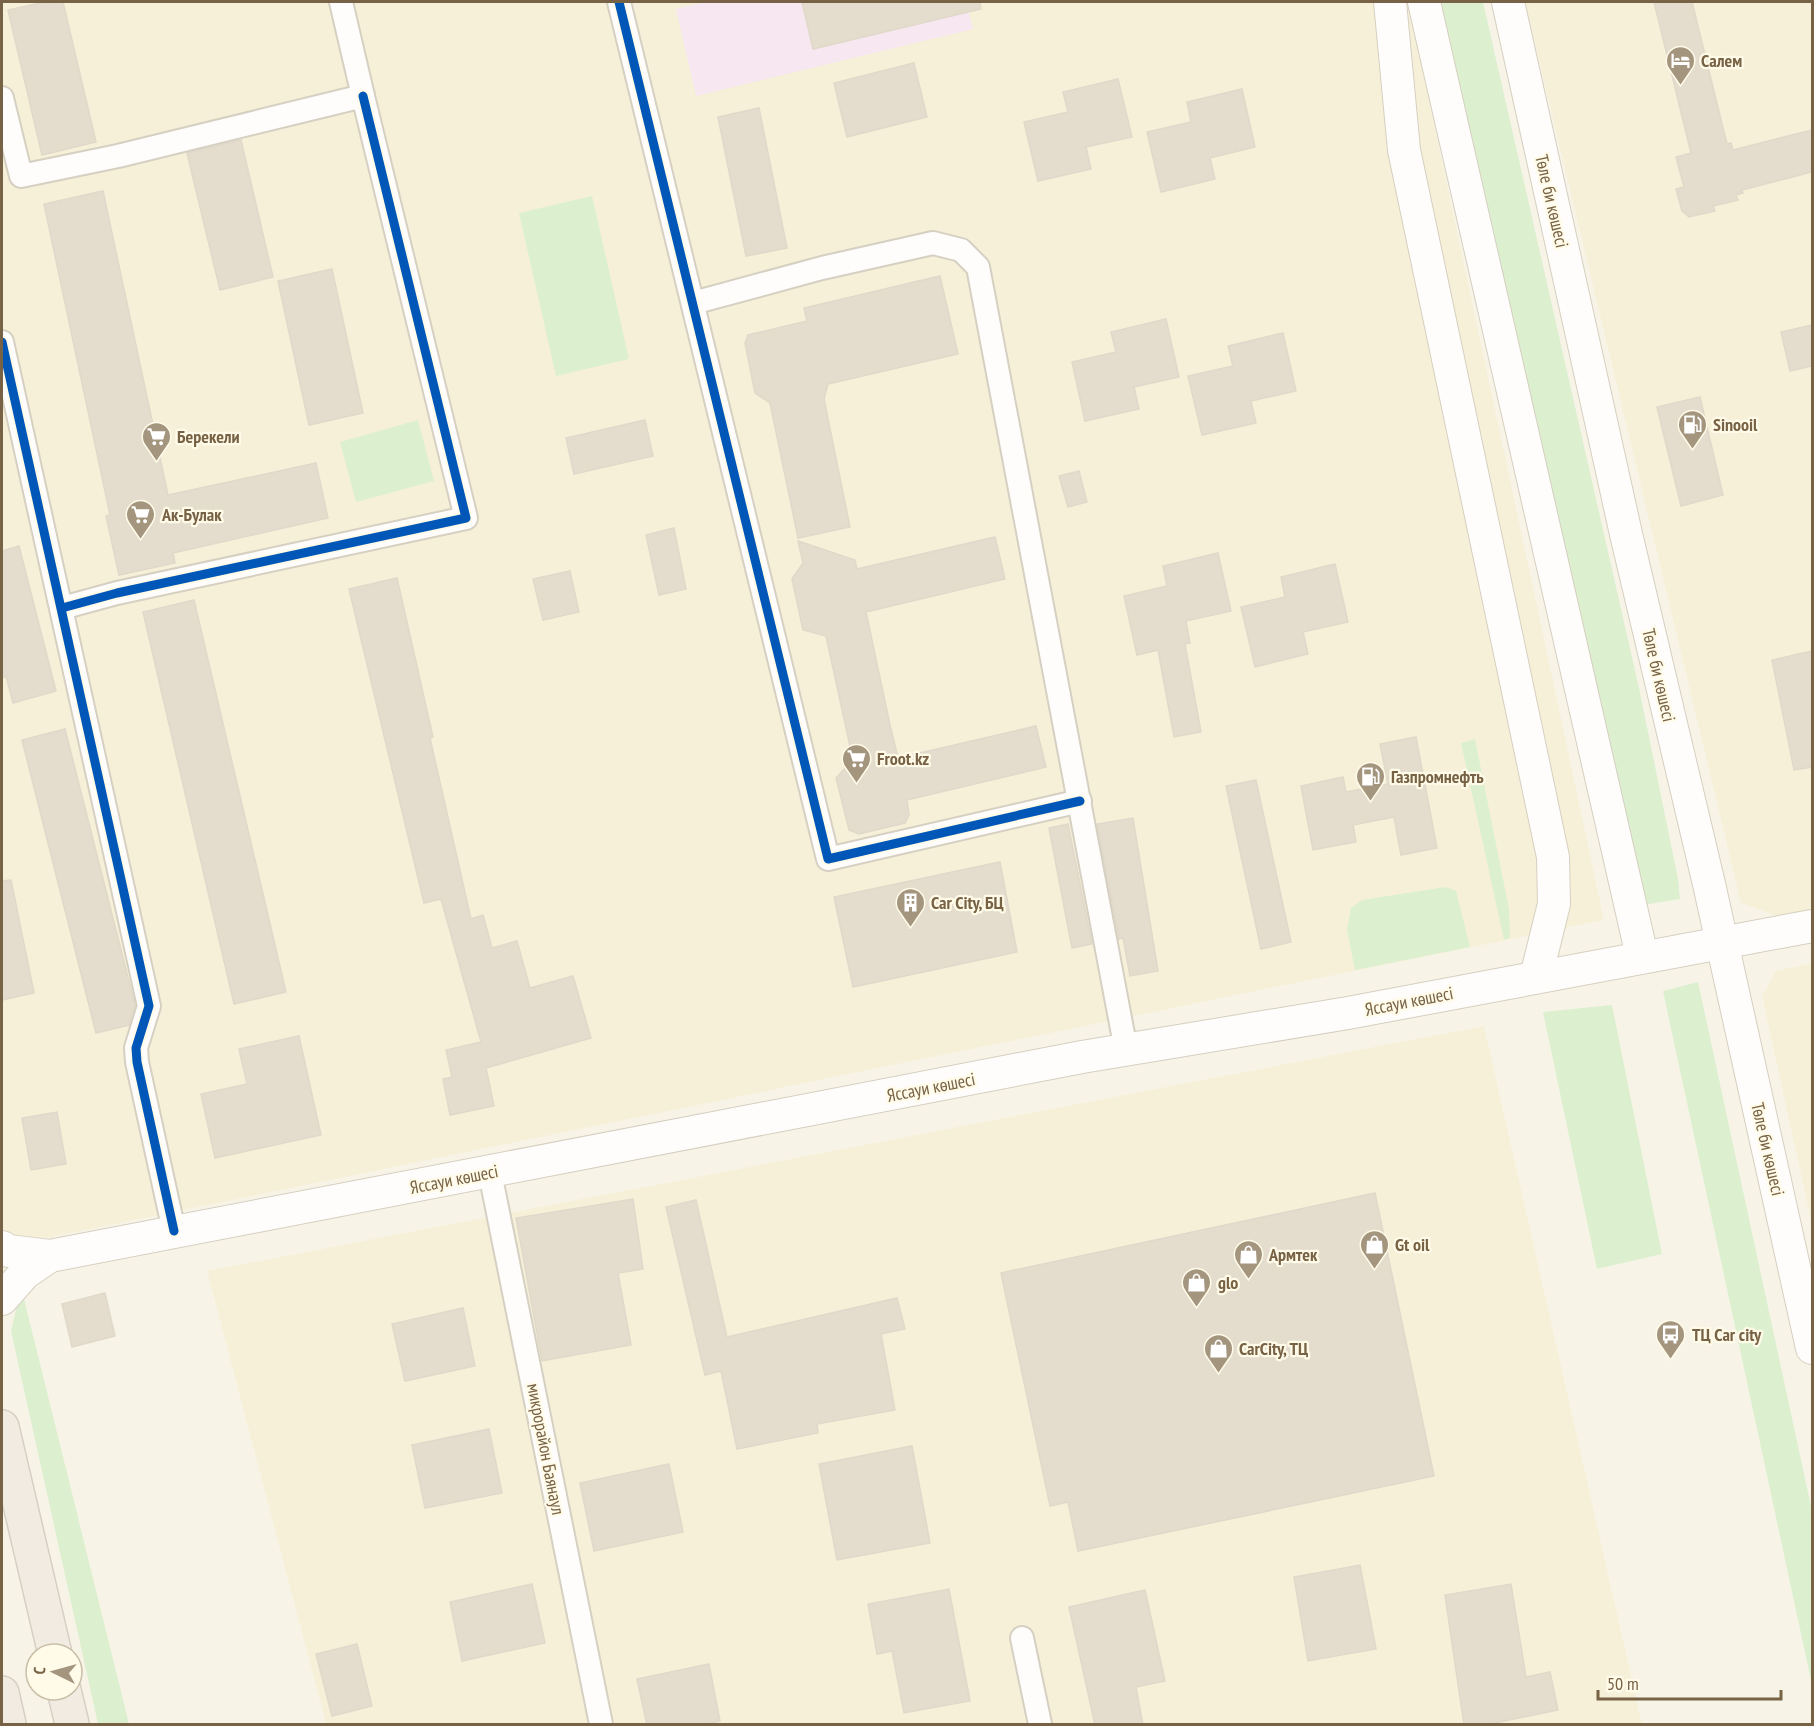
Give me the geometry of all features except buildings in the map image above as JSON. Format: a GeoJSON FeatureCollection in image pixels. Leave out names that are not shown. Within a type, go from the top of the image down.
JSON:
{"type":"FeatureCollection","features":[{"type":"Feature","properties":{"kind":"highway"},"geometry":{"type":"LineString","coordinates":[[2,1427],[52,1642]]}},
{"type":"Feature","properties":{"kind":"highway"},"geometry":{"type":"LineString","coordinates":[[2,1693],[9,1725]]}},
{"type":"Feature","properties":{"kind":"highway"},"geometry":{"type":"LineString","coordinates":[[67,1702],[72,1725]]}},
{"type":"Feature","properties":{"kind":"main road"},"geometry":{"type":"LineString","coordinates":[[1390,2],[1404,150],[1553,857],[1554,904],[1536,977]]}},
{"type":"Feature","properties":{"kind":"main road"},"geometry":{"type":"LineString","coordinates":[[1424,2],[1642,956]]}},
{"type":"Feature","properties":{"kind":"main road","name":"Төле би көшесі"},"geometry":{"type":"LineString","coordinates":[[1508,2],[1626,534],[1722,941],[1812,1348]]}},
{"type":"Feature","properties":{"kind":"main road","name":"Яссауи көшесі"},"geometry":{"type":"LineString","coordinates":[[50,1256],[1126,1050],[1348,1013],[1722,941],[1812,926]]}},
{"type":"Feature","properties":{"kind":"main road"},"geometry":{"type":"LineString","coordinates":[[2,1246],[9,1251],[50,1256]]}},
{"type":"Feature","properties":{"kind":"main road"},"geometry":{"type":"LineString","coordinates":[[2,1299],[25,1273],[50,1256]]}},
{"type":"Feature","properties":{"kind":"street"},"geometry":{"type":"LineString","coordinates":[[62,609],[117,593],[466,518],[341,2]]}},
{"type":"Feature","properties":{"kind":"street"},"geometry":{"type":"LineString","coordinates":[[619,2],[828,859],[1080,801]]}},
{"type":"Feature","properties":{"kind":"street"},"geometry":{"type":"LineString","coordinates":[[2,98],[21,176],[118,156],[363,96]]}},
{"type":"Feature","properties":{"kind":"street"},"geometry":{"type":"LineString","coordinates":[[693,303],[822,268],[933,243],[961,250],[978,267],[1126,1050]]}},
{"type":"Feature","properties":{"kind":"street"},"geometry":{"type":"LineString","coordinates":[[2,342],[149,1006],[136,1048],[136,1062],[174,1231]]}},
{"type":"Feature","properties":{"kind":"street","name":"микрорайон Баянаул"},"geometry":{"type":"LineString","coordinates":[[490,1173],[602,1725]]}},
{"type":"Feature","properties":{"kind":"street"},"geometry":{"type":"LineString","coordinates":[[1022,1638],[1040,1725]]}},
{"type":"Feature","properties":{"kind":"shaded area"},"geometry":{"type":"Polygon","coordinates":[[[2,2],[1408,2],[1604,920],[2,1247],[2,2]]]}},
{"type":"Feature","properties":{"kind":"shaded area"},"geometry":{"type":"Polygon","coordinates":[[[705,2],[966,2],[973,29],[696,96],[676,9],[705,2]]]}},
{"type":"Feature","properties":{"kind":"shaded area"},"geometry":{"type":"Polygon","coordinates":[[[1525,2],[1812,2],[1812,912],[1782,918],[1741,903],[1525,2]]]}},
{"type":"Feature","properties":{"kind":"shaded area"},"geometry":{"type":"Polygon","coordinates":[[[1812,963],[1812,1225],[1762,996],[1776,971],[1812,963]]]}},
{"type":"Feature","properties":{"kind":"shaded area"},"geometry":{"type":"Polygon","coordinates":[[[1484,1026],[1642,1724],[326,1724],[207,1271],[1484,1026]]]}},
{"type":"Feature","properties":{"kind":"green space"},"geometry":{"type":"Polygon","coordinates":[[[1441,2],[1483,2],[1639,688],[1678,879],[1680,899],[1643,905],[1441,2]]]}},
{"type":"Feature","properties":{"kind":"green space"},"geometry":{"type":"Polygon","coordinates":[[[592,196],[629,359],[556,376],[519,213],[592,196]]]}},
{"type":"Feature","properties":{"kind":"green space"},"geometry":{"type":"Polygon","coordinates":[[[418,420],[434,481],[356,502],[340,442],[418,420]]]}},
{"type":"Feature","properties":{"kind":"green space"},"geometry":{"type":"Polygon","coordinates":[[[1475,739],[1509,909],[1510,938],[1504,940],[1461,743],[1475,739]]]}},
{"type":"Feature","properties":{"kind":"green space"},"geometry":{"type":"Polygon","coordinates":[[[1446,887],[1456,891],[1470,947],[1355,970],[1347,930],[1351,908],[1362,900],[1446,887]]]}},
{"type":"Feature","properties":{"kind":"green space"},"geometry":{"type":"Polygon","coordinates":[[[1698,982],[1812,1511],[1812,1685],[1663,991],[1698,982]]]}},
{"type":"Feature","properties":{"kind":"green space"},"geometry":{"type":"Polygon","coordinates":[[[1612,1005],[1662,1254],[1597,1269],[1543,1012],[1612,1005]]]}},
{"type":"Feature","properties":{"kind":"green space"},"geometry":{"type":"Polygon","coordinates":[[[24,1299],[129,1724],[98,1724],[84,1661],[84,1642],[80,1642],[11,1331],[18,1301],[24,1299]]]}},
{"type":"Feature","properties":{"kind":"cycle path"},"geometry":{"type":"LineString","coordinates":[[619,2],[828,859],[1080,801]]}},
{"type":"Feature","properties":{"kind":"cycle path"},"geometry":{"type":"LineString","coordinates":[[62,608],[117,593],[466,518],[363,96]]}},
{"type":"Feature","properties":{"kind":"cycle path"},"geometry":{"type":"LineString","coordinates":[[2,342],[149,1006],[136,1048],[137,1062],[174,1231]]}},
{"type":"Feature","properties":{"kind":"place","name":"Салем"},"geometry":{"type":"Point","coordinates":[1680,86]}},
{"type":"Feature","properties":{"kind":"place","name":"Sinooil"},"geometry":{"type":"Point","coordinates":[1692,450]}},
{"type":"Feature","properties":{"kind":"place","name":"Берекели"},"geometry":{"type":"Point","coordinates":[156,462]}},
{"type":"Feature","properties":{"kind":"place","name":"Ак-Булак"},"geometry":{"type":"Point","coordinates":[141,540]}},
{"type":"Feature","properties":{"kind":"place","name":"Froot.kz"},"geometry":{"type":"Point","coordinates":[856,784]}},
{"type":"Feature","properties":{"kind":"place","name":"Газпромнефть"},"geometry":{"type":"Point","coordinates":[1370,802]}},
{"type":"Feature","properties":{"kind":"place","name":"Car City, БЦ"},"geometry":{"type":"Point","coordinates":[910,928]}},
{"type":"Feature","properties":{"kind":"place","name":"Gt oil"},"geometry":{"type":"Point","coordinates":[1374,1270]}},
{"type":"Feature","properties":{"kind":"place","name":"Армтек"},"geometry":{"type":"Point","coordinates":[1248,1280]}},
{"type":"Feature","properties":{"kind":"place","name":"glo"},"geometry":{"type":"Point","coordinates":[1197,1308]}},
{"type":"Feature","properties":{"kind":"place","name":"ТЦ Car city"},"geometry":{"type":"Point","coordinates":[1671,1360]}},
{"type":"Feature","properties":{"kind":"place","name":"CarCity, ТЦ"},"geometry":{"type":"Point","coordinates":[1218,1374]}}]}
